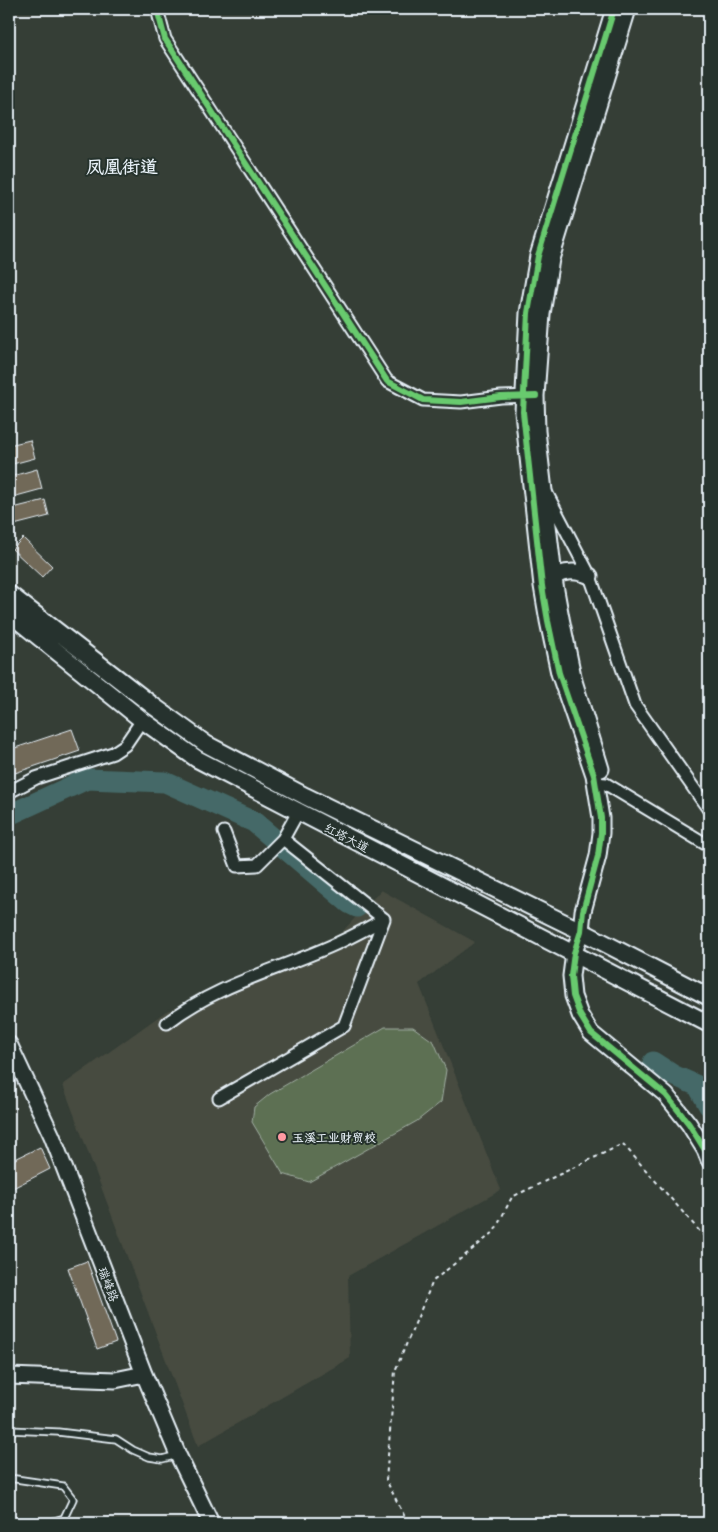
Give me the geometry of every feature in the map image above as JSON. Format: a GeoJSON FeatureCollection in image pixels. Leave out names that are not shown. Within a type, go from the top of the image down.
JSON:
{"type":"FeatureCollection","features":[{"type":"Feature","properties":{"kind":"main road","name":"红塔大道"},"geometry":{"type":"LineString","coordinates":[[9,594],[152,705],[206,744],[305,796],[581,931],[709,997]]}},
{"type":"Feature","properties":{"kind":"main road","name":"红塔大道"},"geometry":{"type":"LineString","coordinates":[[9,613],[142,720],[197,758],[709,1024]]}},
{"type":"Feature","properties":{"kind":"street"},"geometry":{"type":"LineString","coordinates":[[157,9],[165,39],[387,380],[424,400],[461,402],[501,397],[530,396]]}},
{"type":"Feature","properties":{"kind":"street"},"geometry":{"type":"LineString","coordinates":[[614,9],[538,256],[528,313],[530,396],[537,431],[554,576],[574,681],[611,826],[608,850],[593,915],[581,931],[574,953],[571,976],[573,996],[580,1015],[591,1033],[666,1095],[689,1124],[709,1160]]}},
{"type":"Feature","properties":{"kind":"street"},"geometry":{"type":"LineString","coordinates":[[628,9],[551,259],[530,396],[523,412],[542,586],[559,674],[600,783],[709,846]]}},
{"type":"Feature","properties":{"kind":"street"},"geometry":{"type":"LineString","coordinates":[[545,491],[590,576],[635,704],[709,810]]}},
{"type":"Feature","properties":{"kind":"street"},"geometry":{"type":"LineString","coordinates":[[542,586],[554,576],[568,572],[583,573],[590,576]]}},
{"type":"Feature","properties":{"kind":"street"},"geometry":{"type":"LineString","coordinates":[[9,792],[36,778],[113,753],[125,745],[142,720]]}},
{"type":"Feature","properties":{"kind":"street"},"geometry":{"type":"LineString","coordinates":[[224,832],[236,866],[257,865],[282,840],[298,812]]}},
{"type":"Feature","properties":{"kind":"street"},"geometry":{"type":"LineString","coordinates":[[282,840],[384,919]]}},
{"type":"Feature","properties":{"kind":"street"},"geometry":{"type":"LineString","coordinates":[[167,1023],[185,1008],[256,975],[340,943],[384,919]]}},
{"type":"Feature","properties":{"kind":"street"},"geometry":{"type":"LineString","coordinates":[[220,1098],[344,1026],[384,919]]}},
{"type":"Feature","properties":{"kind":"street","name":"瑞峰路"},"geometry":{"type":"LineString","coordinates":[[9,1044],[52,1136],[144,1374],[178,1455],[211,1523]]}},
{"type":"Feature","properties":{"kind":"street"},"geometry":{"type":"LineString","coordinates":[[9,1376],[115,1380],[144,1374]]}},
{"type":"Feature","properties":{"kind":"lane"},"geometry":{"type":"LineString","coordinates":[[9,1430],[58,1432],[116,1439],[133,1450],[149,1457],[162,1459],[178,1455]]}},
{"type":"Feature","properties":{"kind":"lane"},"geometry":{"type":"LineString","coordinates":[[9,1478],[63,1486],[73,1499],[64,1518],[48,1523]]}},
{"type":"Feature","properties":{"kind":"path"},"geometry":{"type":"LineString","coordinates":[[408,1523],[386,1480],[395,1370],[433,1282],[494,1232],[512,1197],[623,1144],[702,1234],[709,1239]]}},
{"type":"Feature","properties":{"kind":"shaded area","name":"玉溪工业财贸校"},"geometry":{"type":"Polygon","coordinates":[[[381,890],[475,942],[419,984],[501,1190],[348,1276],[350,1358],[198,1446],[63,1085],[165,1012],[341,933],[381,890]]]}},
{"type":"Feature","properties":{"kind":"green space"},"geometry":{"type":"Polygon","coordinates":[[[385,1027],[413,1027],[434,1042],[446,1070],[441,1102],[417,1121],[309,1182],[283,1174],[252,1122],[254,1107],[270,1094],[385,1027]]]}},
{"type":"Feature","properties":{"kind":"building"},"geometry":{"type":"Polygon","coordinates":[[[30,440],[35,458],[9,465],[9,445],[30,440]]]}},
{"type":"Feature","properties":{"kind":"building"},"geometry":{"type":"Polygon","coordinates":[[[37,469],[42,489],[9,498],[9,477],[37,469]]]}},
{"type":"Feature","properties":{"kind":"building"},"geometry":{"type":"Polygon","coordinates":[[[45,500],[49,516],[10,526],[9,509],[45,500]]]}},
{"type":"Feature","properties":{"kind":"building"},"geometry":{"type":"Polygon","coordinates":[[[23,538],[52,566],[42,577],[12,549],[23,538]]]}},
{"type":"Feature","properties":{"kind":"building"},"geometry":{"type":"Polygon","coordinates":[[[72,729],[80,751],[9,775],[9,750],[72,729]]]}},
{"type":"Feature","properties":{"kind":"building"},"geometry":{"type":"Polygon","coordinates":[[[40,1147],[50,1169],[9,1190],[9,1162],[40,1147]]]}},
{"type":"Feature","properties":{"kind":"building"},"geometry":{"type":"Polygon","coordinates":[[[87,1261],[116,1342],[97,1349],[68,1268],[87,1261]]]}},
{"type":"Feature","properties":{"kind":"waterway"},"geometry":{"type":"LineString","coordinates":[[9,815],[87,779],[165,782],[254,822],[349,903],[357,907]]}},
{"type":"Feature","properties":{"kind":"waterway"},"geometry":{"type":"LineString","coordinates":[[653,1062],[673,1075],[698,1086],[709,1106]]}},
{"type":"Feature","properties":{"kind":"cycle path"},"geometry":{"type":"LineString","coordinates":[[157,9],[165,39],[387,381],[423,400],[461,402],[501,397],[536,396]]}},
{"type":"Feature","properties":{"kind":"cycle path"},"geometry":{"type":"LineString","coordinates":[[614,9],[538,256],[528,313],[523,412],[542,586],[548,621],[559,673],[594,775],[601,818],[598,856],[583,911],[581,931],[574,953],[571,976],[573,996],[580,1015],[591,1033],[666,1095],[689,1124],[709,1160]]}},
{"type":"Feature","properties":{"kind":"place","name":"玉溪工业财贸校"},"geometry":{"type":"Point","coordinates":[282,1137]}},
{"type":"Feature","properties":{"kind":"district","name":"凤凰街道"},"geometry":{"type":"Point","coordinates":[122,165]}}]}
